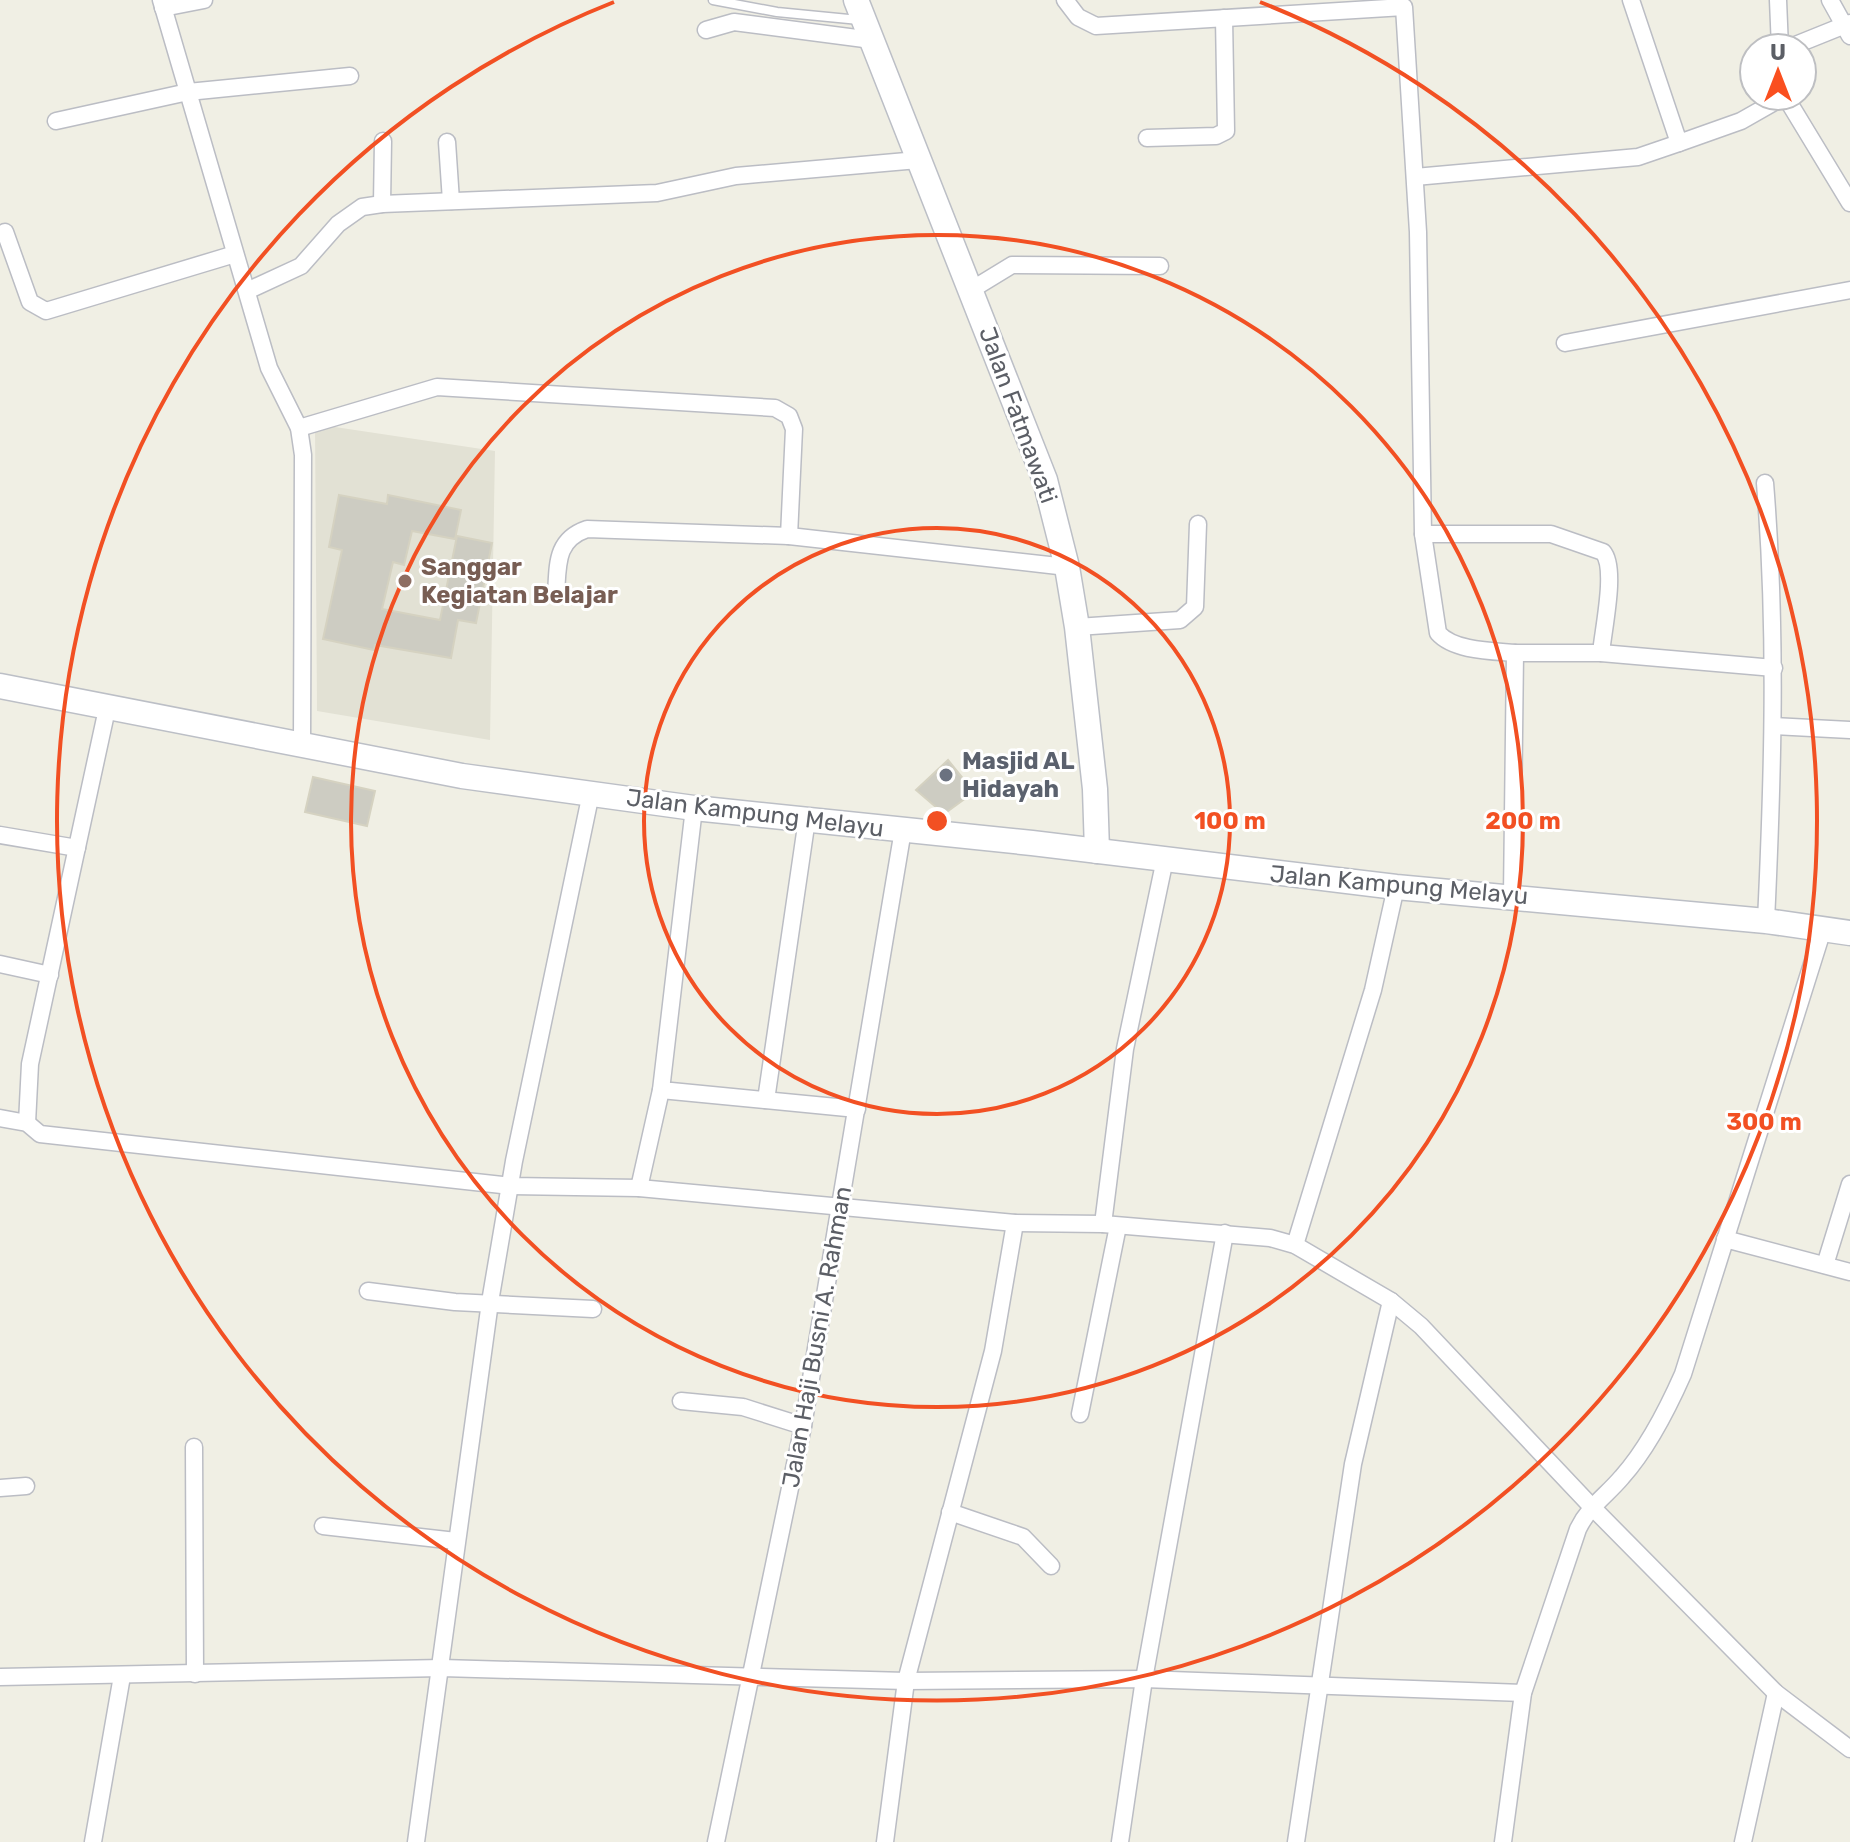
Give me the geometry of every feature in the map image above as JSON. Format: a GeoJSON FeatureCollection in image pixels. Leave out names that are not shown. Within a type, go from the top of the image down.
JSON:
{"type":"FeatureCollection","features":[{"type":"Feature","properties":{"kind":"main road","name":"Jalan Fatmawati"},"geometry":{"type":"LineString","coordinates":[[864,20],[1045,480],[1067,567],[1077,627],[1095,789],[1097,851]]}},
{"type":"Feature","properties":{"kind":"main road","name":"Jalan Kampung Melayu"},"geometry":{"type":"LineString","coordinates":[[0,686],[462,776],[694,808],[1396,887],[1766,921],[1850,933]]}},
{"type":"Feature","properties":{"kind":"street"},"geometry":{"type":"LineString","coordinates":[[204,0],[162,4],[269,368],[299,428],[303,455],[302,746]]}},
{"type":"Feature","properties":{"kind":"street"},"geometry":{"type":"LineString","coordinates":[[1065,0],[1078,17],[1096,26],[1404,7],[1415,177],[1423,534],[1438,633],[1448,641],[1486,650],[1601,653],[1774,668]]}},
{"type":"Feature","properties":{"kind":"street"},"geometry":{"type":"LineString","coordinates":[[1631,0],[1679,143]]}},
{"type":"Feature","properties":{"kind":"street"},"geometry":{"type":"LineString","coordinates":[[1778,0],[1779,32]]}},
{"type":"Feature","properties":{"kind":"street"},"geometry":{"type":"LineString","coordinates":[[1818,38],[1848,28],[1830,0]]}},
{"type":"Feature","properties":{"kind":"street"},"geometry":{"type":"LineString","coordinates":[[1147,138],[1216,136],[1226,131],[1224,18]]}},
{"type":"Feature","properties":{"kind":"street"},"geometry":{"type":"LineString","coordinates":[[706,30],[734,22],[864,20]]}},
{"type":"Feature","properties":{"kind":"street"},"geometry":{"type":"LineString","coordinates":[[56,121],[188,92],[350,76]]}},
{"type":"Feature","properties":{"kind":"street"},"geometry":{"type":"LineString","coordinates":[[1415,177],[1638,157],[1741,121],[1757,112]]}},
{"type":"Feature","properties":{"kind":"street"},"geometry":{"type":"LineString","coordinates":[[1795,112],[1850,203]]}},
{"type":"Feature","properties":{"kind":"street"},"geometry":{"type":"LineString","coordinates":[[382,204],[383,141]]}},
{"type":"Feature","properties":{"kind":"street"},"geometry":{"type":"LineString","coordinates":[[447,142],[451,201]]}},
{"type":"Feature","properties":{"kind":"street"},"geometry":{"type":"LineString","coordinates":[[247,291],[301,266],[338,224],[362,207],[657,193],[736,176],[918,160]]}},
{"type":"Feature","properties":{"kind":"street"},"geometry":{"type":"LineString","coordinates":[[5,232],[30,302],[46,311],[235,254]]}},
{"type":"Feature","properties":{"kind":"street"},"geometry":{"type":"LineString","coordinates":[[971,290],[1012,265],[1160,266]]}},
{"type":"Feature","properties":{"kind":"street"},"geometry":{"type":"LineString","coordinates":[[1565,343],[1850,290]]}},
{"type":"Feature","properties":{"kind":"street"},"geometry":{"type":"LineString","coordinates":[[299,428],[437,387],[775,408],[789,416],[794,429],[789,536]]}},
{"type":"Feature","properties":{"kind":"street"},"geometry":{"type":"LineString","coordinates":[[1765,483],[1775,726],[1766,921]]}},
{"type":"Feature","properties":{"kind":"street"},"geometry":{"type":"LineString","coordinates":[[1077,627],[1180,620],[1195,607],[1198,524]]}},
{"type":"Feature","properties":{"kind":"street"},"geometry":{"type":"LineString","coordinates":[[556,595],[558,555],[572,534],[587,529],[789,536],[1067,567]]}},
{"type":"Feature","properties":{"kind":"street"},"geometry":{"type":"LineString","coordinates":[[1423,534],[1551,534],[1603,552],[1608,557],[1609,578],[1601,653]]}},
{"type":"Feature","properties":{"kind":"street"},"geometry":{"type":"LineString","coordinates":[[1512,896],[1515,653]]}},
{"type":"Feature","properties":{"kind":"street"},"geometry":{"type":"LineString","coordinates":[[27,1123],[30,1064],[107,709]]}},
{"type":"Feature","properties":{"kind":"street"},"geometry":{"type":"LineString","coordinates":[[1775,726],[1850,730]]}},
{"type":"Feature","properties":{"kind":"street"},"geometry":{"type":"LineString","coordinates":[[416,1842],[490,1302],[591,793]]}},
{"type":"Feature","properties":{"kind":"street"},"geometry":{"type":"LineString","coordinates":[[639,1188],[661,1090],[694,808]]}},
{"type":"Feature","properties":{"kind":"street"},"geometry":{"type":"LineString","coordinates":[[766,1100],[807,819]]}},
{"type":"Feature","properties":{"kind":"street","name":"Jalan Haji Busni A. Rahman"},"geometry":{"type":"LineString","coordinates":[[716,1842],[803,1426],[903,830]]}},
{"type":"Feature","properties":{"kind":"street"},"geometry":{"type":"LineString","coordinates":[[0,835],[77,848]]}},
{"type":"Feature","properties":{"kind":"street"},"geometry":{"type":"LineString","coordinates":[[1080,1414],[1111,1225],[1125,1049],[1165,859]]}},
{"type":"Feature","properties":{"kind":"street"},"geometry":{"type":"LineString","coordinates":[[1295,1245],[1373,990],[1396,887]]}},
{"type":"Feature","properties":{"kind":"street"},"geometry":{"type":"LineString","coordinates":[[1503,1842],[1523,1693],[1578,1529],[1591,1506],[1624,1475],[1673,1396],[1709,1300],[1725,1239],[1823,929]]}},
{"type":"Feature","properties":{"kind":"street"},"geometry":{"type":"LineString","coordinates":[[0,964],[50,975]]}},
{"type":"Feature","properties":{"kind":"street"},"geometry":{"type":"LineString","coordinates":[[661,1090],[857,1109]]}},
{"type":"Feature","properties":{"kind":"street"},"geometry":{"type":"LineString","coordinates":[[0,1118],[27,1123],[40,1134],[511,1186],[639,1188],[841,1204],[1015,1223],[1111,1225],[1225,1233],[1270,1238],[1295,1245],[1391,1301],[1435,1339],[1591,1506],[1776,1693],[1850,1749]]}},
{"type":"Feature","properties":{"kind":"street"},"geometry":{"type":"LineString","coordinates":[[1825,1265],[1850,1184]]}},
{"type":"Feature","properties":{"kind":"street"},"geometry":{"type":"LineString","coordinates":[[885,1842],[906,1681],[993,1351],[1015,1223]]}},
{"type":"Feature","properties":{"kind":"street"},"geometry":{"type":"LineString","coordinates":[[1120,1842],[1144,1679],[1225,1233]]}},
{"type":"Feature","properties":{"kind":"street"},"geometry":{"type":"LineString","coordinates":[[1725,1239],[1850,1272]]}},
{"type":"Feature","properties":{"kind":"street"},"geometry":{"type":"LineString","coordinates":[[368,1291],[455,1302],[593,1309]]}},
{"type":"Feature","properties":{"kind":"street"},"geometry":{"type":"LineString","coordinates":[[1296,1842],[1355,1452],[1391,1301]]}},
{"type":"Feature","properties":{"kind":"street"},"geometry":{"type":"LineString","coordinates":[[681,1401],[743,1407],[803,1426]]}},
{"type":"Feature","properties":{"kind":"street"},"geometry":{"type":"LineString","coordinates":[[194,1447],[195,1674]]}},
{"type":"Feature","properties":{"kind":"street"},"geometry":{"type":"LineString","coordinates":[[0,1488],[26,1486]]}},
{"type":"Feature","properties":{"kind":"street"},"geometry":{"type":"LineString","coordinates":[[950,1512],[1023,1537],[1051,1566]]}},
{"type":"Feature","properties":{"kind":"street"},"geometry":{"type":"LineString","coordinates":[[323,1526],[456,1541]]}},
{"type":"Feature","properties":{"kind":"street"},"geometry":{"type":"LineString","coordinates":[[0,1677],[442,1668],[906,1681],[1144,1679],[1523,1693]]}},
{"type":"Feature","properties":{"kind":"street"},"geometry":{"type":"LineString","coordinates":[[93,1842],[122,1676]]}},
{"type":"Feature","properties":{"kind":"street"},"geometry":{"type":"LineString","coordinates":[[1743,1842],[1776,1693]]}},
{"type":"Feature","properties":{"kind":"lane"},"geometry":{"type":"LineString","coordinates":[[713,0],[765,10],[864,20]]}},
{"type":"Feature","properties":{"kind":"shaded area","name":"Sanggar Kegiatan Belajar"},"geometry":{"type":"Polygon","coordinates":[[[315,424],[495,451],[490,740],[317,711],[315,424]]]}},
{"type":"Feature","properties":{"kind":"building"},"geometry":{"type":"Polygon","coordinates":[[[339,495],[387,504],[388,495],[461,510],[455,539],[412,531],[404,565],[393,562],[382,609],[440,620],[457,536],[492,543],[476,623],[458,620],[451,658],[375,645],[374,650],[323,639],[342,550],[329,547],[339,495]]]}},
{"type":"Feature","properties":{"kind":"building","name":"Masjid AL Hidayah"},"geometry":{"type":"Polygon","coordinates":[[[948,760],[974,792],[944,814],[916,790],[948,760]]]}},
{"type":"Feature","properties":{"kind":"building"},"geometry":{"type":"Polygon","coordinates":[[[313,777],[375,791],[367,826],[305,812],[313,777]]]}},
{"type":"Feature","properties":{"kind":"place","name":"Sanggar Kegiatan Belajar"},"geometry":{"type":"Point","coordinates":[405,581]}},
{"type":"Feature","properties":{"kind":"place","name":"Masjid AL Hidayah"},"geometry":{"type":"Point","coordinates":[946,775]}}]}
